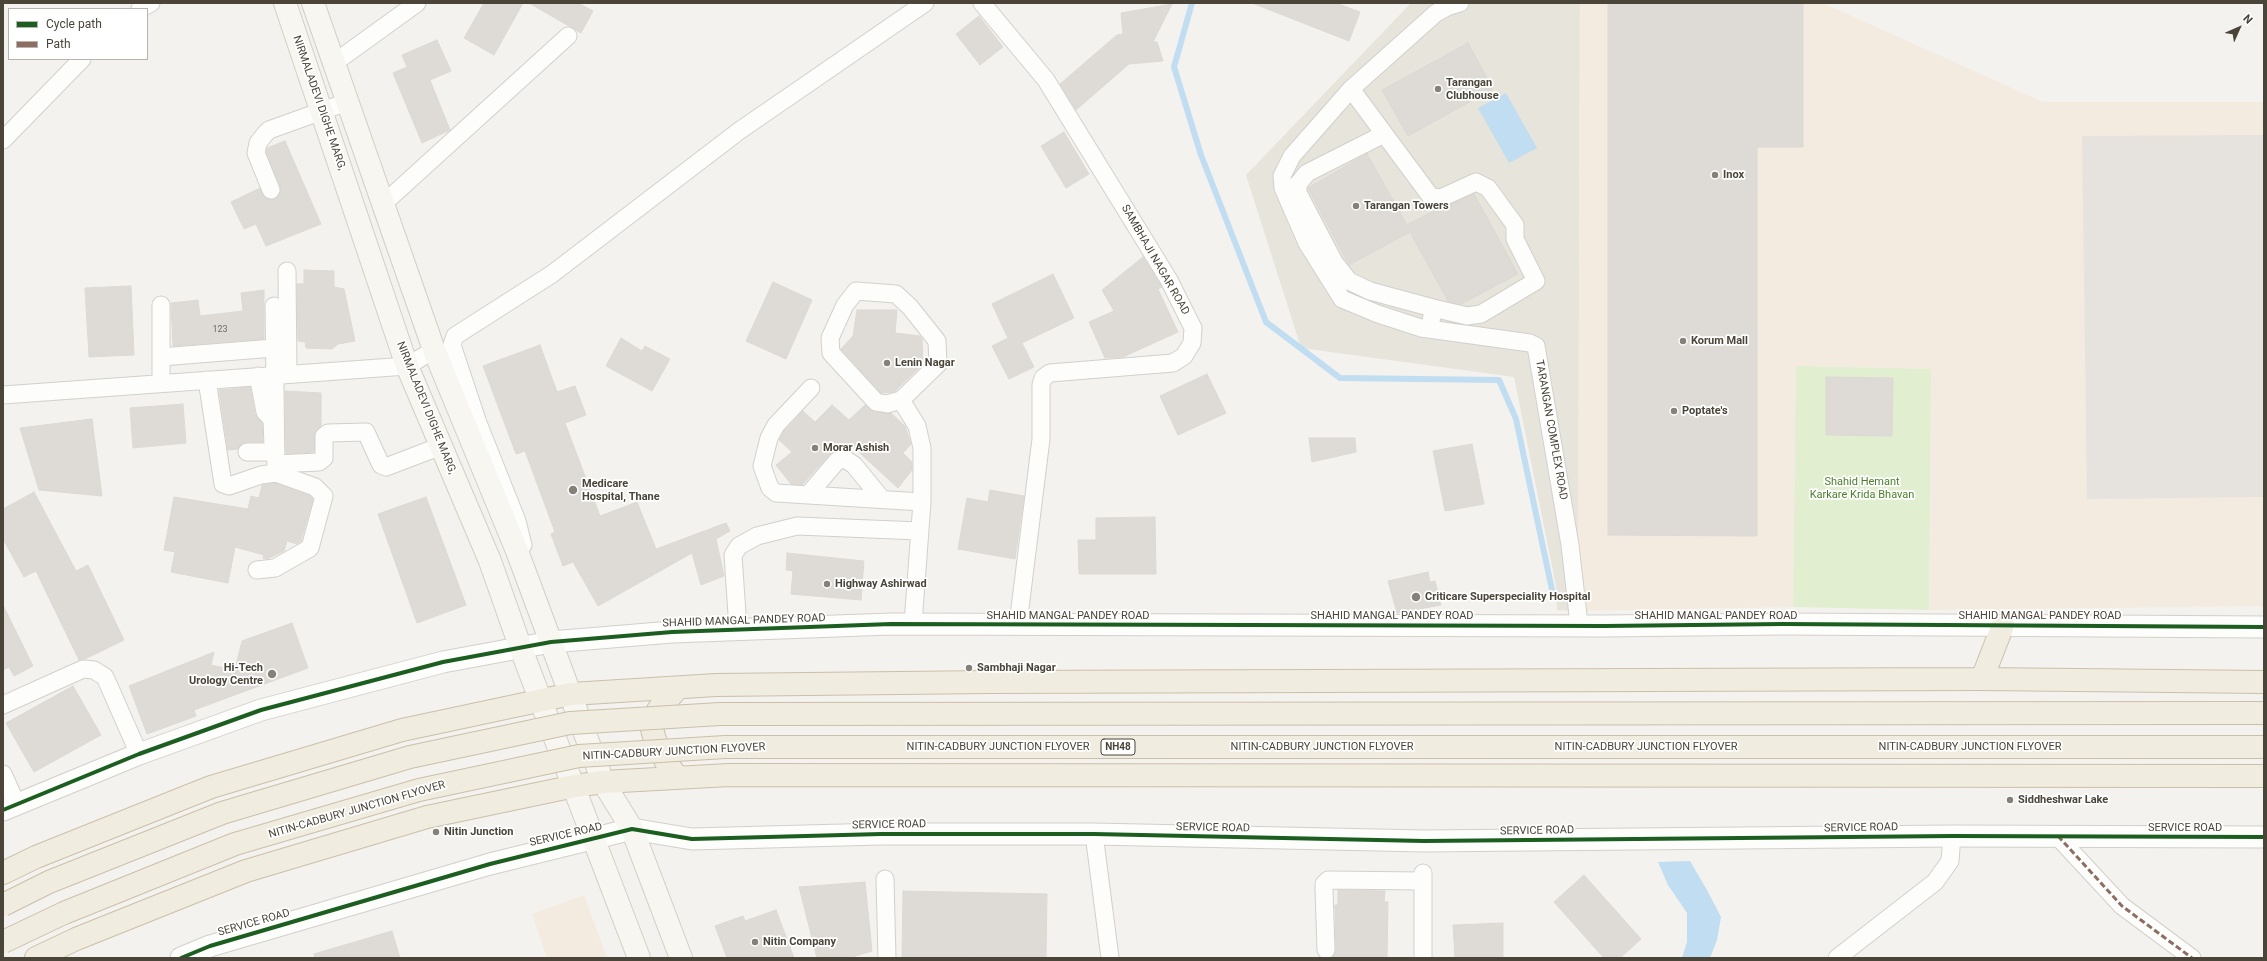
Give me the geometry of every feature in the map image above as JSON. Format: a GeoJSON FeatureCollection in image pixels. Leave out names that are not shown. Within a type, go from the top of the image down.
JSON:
{"type":"FeatureCollection","features":[{"type":"Feature","properties":{"kind":"highway"},"geometry":{"type":"LineString","coordinates":[[1982,680],[2002,625]]}},
{"type":"Feature","properties":{"kind":"highway"},"geometry":{"type":"LineString","coordinates":[[4,869],[211,786],[402,730],[571,694],[716,685],[920,684],[990,682],[1982,680],[2264,682]]}},
{"type":"Feature","properties":{"kind":"highway"},"geometry":{"type":"LineString","coordinates":[[678,688],[658,710],[652,729],[655,740],[666,762],[678,778]]}},
{"type":"Feature","properties":{"kind":"highway"},"geometry":{"type":"LineString","coordinates":[[3,904],[49,882],[222,813],[410,757],[570,723],[728,714],[2264,713]]}},
{"type":"Feature","properties":{"kind":"highway","name":"NITIN-CADBURY JUNCTION FLYOVER"},"geometry":{"type":"LineString","coordinates":[[3,942],[64,913],[235,844],[419,790],[579,756],[725,747],[2264,747]]}},
{"type":"Feature","properties":{"kind":"highway"},"geometry":{"type":"LineString","coordinates":[[36,958],[76,939],[246,871],[427,817],[574,786],[603,782],[729,776],[2264,776]]}},
{"type":"Feature","properties":{"kind":"main road","name":"NIRMALADEVI DIGHE MARG,"},"geometry":{"type":"LineString","coordinates":[[285,3],[407,366],[490,561],[521,649],[542,699],[639,958]]}},
{"type":"Feature","properties":{"kind":"main road"},"geometry":{"type":"LineString","coordinates":[[313,3],[434,350],[517,551],[603,782],[632,828],[681,958]]}},
{"type":"Feature","properties":{"kind":"street"},"geometry":{"type":"LineString","coordinates":[[142,8],[151,3]]}},
{"type":"Feature","properties":{"kind":"street"},"geometry":{"type":"LineString","coordinates":[[334,63],[417,3]]}},
{"type":"Feature","properties":{"kind":"street"},"geometry":{"type":"LineString","coordinates":[[517,551],[524,545],[517,521],[478,423],[454,352],[452,344],[455,336],[552,274],[739,131],[925,3]]}},
{"type":"Feature","properties":{"kind":"street","name":"SAMBHAJI NAGAR ROAD"},"geometry":{"type":"LineString","coordinates":[[982,3],[1046,80],[1169,280],[1193,328],[1192,343],[1184,356],[1173,363],[1050,373],[1043,378],[1041,385],[1041,439],[1018,624]]}},
{"type":"Feature","properties":{"kind":"street","name":"TARANGAN COMPLEX ROAD"},"geometry":{"type":"LineString","coordinates":[[1460,3],[1447,6],[1436,13],[1351,89],[1292,156],[1282,176],[1283,188],[1307,243],[1342,299],[1378,314],[1430,329],[1530,343],[1536,346],[1570,545],[1579,624]]}},
{"type":"Feature","properties":{"kind":"street"},"geometry":{"type":"LineString","coordinates":[[383,204],[568,36]]}},
{"type":"Feature","properties":{"kind":"street"},"geometry":{"type":"LineString","coordinates":[[3,140],[81,60]]}},
{"type":"Feature","properties":{"kind":"street"},"geometry":{"type":"LineString","coordinates":[[1351,89],[1431,197],[1441,198],[1476,182],[1486,185],[1515,225],[1515,239],[1536,281],[1481,314],[1466,316],[1370,291],[1349,280],[1334,262],[1298,192],[1298,184],[1307,173],[1384,134]]}},
{"type":"Feature","properties":{"kind":"street"},"geometry":{"type":"LineString","coordinates":[[271,190],[256,153],[258,143],[269,130],[347,102]]}},
{"type":"Feature","properties":{"kind":"street"},"geometry":{"type":"LineString","coordinates":[[276,468],[272,419],[265,412],[273,375],[287,271]]}},
{"type":"Feature","properties":{"kind":"street"},"geometry":{"type":"LineString","coordinates":[[856,291],[896,294],[910,307],[937,341],[938,364],[901,400],[887,404],[876,402],[831,354],[830,338],[845,305],[856,291]]}},
{"type":"Feature","properties":{"kind":"street"},"geometry":{"type":"LineString","coordinates":[[161,305],[161,383]]}},
{"type":"Feature","properties":{"kind":"street"},"geometry":{"type":"LineString","coordinates":[[273,375],[274,306]]}},
{"type":"Feature","properties":{"kind":"street"},"geometry":{"type":"LineString","coordinates":[[1430,329],[1433,308]]}},
{"type":"Feature","properties":{"kind":"street"},"geometry":{"type":"LineString","coordinates":[[161,357],[274,348]]}},
{"type":"Feature","properties":{"kind":"street"},"geometry":{"type":"LineString","coordinates":[[3,395],[407,366],[434,350]]}},
{"type":"Feature","properties":{"kind":"street"},"geometry":{"type":"LineString","coordinates":[[206,380],[223,484],[228,486],[261,475],[276,468],[319,462],[324,458],[324,436],[328,433],[366,432],[380,465],[386,467],[441,446]]}},
{"type":"Feature","properties":{"kind":"street"},"geometry":{"type":"LineString","coordinates":[[811,388],[776,425],[768,438],[762,466],[770,488],[776,493],[881,498],[922,502]]}},
{"type":"Feature","properties":{"kind":"street"},"geometry":{"type":"LineString","coordinates":[[901,400],[917,426],[922,448],[922,502],[913,624]]}},
{"type":"Feature","properties":{"kind":"street"},"geometry":{"type":"LineString","coordinates":[[247,452],[267,452],[275,447]]}},
{"type":"Feature","properties":{"kind":"street"},"geometry":{"type":"LineString","coordinates":[[808,495],[837,461],[845,459],[854,465],[881,498]]}},
{"type":"Feature","properties":{"kind":"street"},"geometry":{"type":"LineString","coordinates":[[257,570],[274,568],[310,548],[324,496],[315,487],[276,468]]}},
{"type":"Feature","properties":{"kind":"street"},"geometry":{"type":"LineString","coordinates":[[738,629],[734,555],[739,546],[757,536],[798,526],[920,530]]}},
{"type":"Feature","properties":{"kind":"street","name":"SHAHID MANGAL PANDEY ROAD"},"geometry":{"type":"LineString","coordinates":[[521,649],[551,642],[672,632],[913,624],[1579,624],[2264,627]]}},
{"type":"Feature","properties":{"kind":"street"},"geometry":{"type":"LineString","coordinates":[[3,774],[10,808],[139,754],[261,710],[443,662],[521,649]]}},
{"type":"Feature","properties":{"kind":"street"},"geometry":{"type":"LineString","coordinates":[[3,705],[83,669],[94,670],[105,677],[139,754]]}},
{"type":"Feature","properties":{"kind":"street","name":"SERVICE ROAD"},"geometry":{"type":"LineString","coordinates":[[181,958],[210,946],[528,853],[632,828],[692,839],[881,834],[1094,834],[1424,841],[1952,836],[2264,837]]}},
{"type":"Feature","properties":{"kind":"street"},"geometry":{"type":"LineString","coordinates":[[1094,834],[1110,958]]}},
{"type":"Feature","properties":{"kind":"street"},"geometry":{"type":"LineString","coordinates":[[1837,958],[1935,882],[1950,861],[1952,836]]}},
{"type":"Feature","properties":{"kind":"street"},"geometry":{"type":"LineString","coordinates":[[2057,836],[2122,906],[2192,958]]}},
{"type":"Feature","properties":{"kind":"street"},"geometry":{"type":"LineString","coordinates":[[1326,950],[1324,884],[1328,880],[1423,877],[1423,958]]}},
{"type":"Feature","properties":{"kind":"street"},"geometry":{"type":"LineString","coordinates":[[885,879],[888,958]]}},
{"type":"Feature","properties":{"kind":"shaded area"},"geometry":{"type":"Polygon","coordinates":[[[1411,3],[1580,3],[1578,611],[1557,610],[1556,586],[1514,377],[1301,348],[1246,175],[1411,3]]]}},
{"type":"Feature","properties":{"kind":"shaded area"},"geometry":{"type":"Polygon","coordinates":[[[1580,3],[1823,3],[2043,102],[2264,102],[2264,606],[1929,610],[1931,369],[1796,366],[1793,607],[1578,611],[1580,3]]]}},
{"type":"Feature","properties":{"kind":"shaded area"},"geometry":{"type":"Polygon","coordinates":[[[2264,135],[2264,497],[2087,499],[2082,136],[2264,135]]]}},
{"type":"Feature","properties":{"kind":"shaded area"},"geometry":{"type":"Polygon","coordinates":[[[584,895],[607,958],[547,958],[532,914],[584,895]]]}},
{"type":"Feature","properties":{"kind":"green space","name":"Shahid Hemant Karkare Krida Bhavan"},"geometry":{"type":"Polygon","coordinates":[[[1796,366],[1931,369],[1929,610],[1793,607],[1796,366]]]}},
{"type":"Feature","properties":{"kind":"water"},"geometry":{"type":"Polygon","coordinates":[[[1506,93],[1537,148],[1509,163],[1478,108],[1506,93]]]}},
{"type":"Feature","properties":{"kind":"water"},"geometry":{"type":"Polygon","coordinates":[[[1690,861],[1721,917],[1717,940],[1710,958],[1682,958],[1687,942],[1687,913],[1668,885],[1658,862],[1690,861]]]}},
{"type":"Feature","properties":{"kind":"building"},"geometry":{"type":"Polygon","coordinates":[[[484,3],[523,3],[494,55],[464,38],[484,3]]]}},
{"type":"Feature","properties":{"kind":"building"},"geometry":{"type":"Polygon","coordinates":[[[529,3],[578,3],[593,11],[581,33],[529,3]]]}},
{"type":"Feature","properties":{"kind":"building"},"geometry":{"type":"Polygon","coordinates":[[[1252,3],[1336,3],[1360,12],[1349,41],[1252,3]]]}},
{"type":"Feature","properties":{"kind":"building","name":"Korum Mall"},"geometry":{"type":"Polygon","coordinates":[[[1608,3],[1803,3],[1803,147],[1757,147],[1757,536],[1608,535],[1608,3]]]}},
{"type":"Feature","properties":{"kind":"building"},"geometry":{"type":"Polygon","coordinates":[[[1172,4],[1153,42],[1157,42],[1163,61],[1129,64],[1076,110],[1060,84],[1117,35],[1123,34],[1121,13],[1172,4]]]}},
{"type":"Feature","properties":{"kind":"building"},"geometry":{"type":"Polygon","coordinates":[[[979,16],[1003,47],[980,65],[956,34],[979,16]]]}},
{"type":"Feature","properties":{"kind":"building"},"geometry":{"type":"Polygon","coordinates":[[[437,40],[451,71],[430,80],[450,130],[422,143],[393,73],[407,67],[402,55],[437,40]]]}},
{"type":"Feature","properties":{"kind":"building","name":"Tarangan Clubhouse"},"geometry":{"type":"Polygon","coordinates":[[[1468,43],[1493,89],[1408,136],[1382,90],[1468,43]]]}},
{"type":"Feature","properties":{"kind":"building"},"geometry":{"type":"Polygon","coordinates":[[[1064,132],[1089,174],[1066,188],[1041,146],[1064,132]]]}},
{"type":"Feature","properties":{"kind":"building"},"geometry":{"type":"Polygon","coordinates":[[[285,141],[321,224],[266,246],[256,224],[244,229],[231,202],[260,188],[265,198],[274,199],[279,196],[280,186],[266,152],[267,148],[285,141]]]}},
{"type":"Feature","properties":{"kind":"building"},"geometry":{"type":"Polygon","coordinates":[[[1367,154],[1407,225],[1439,208],[1445,207],[1474,194],[1518,274],[1461,304],[1448,301],[1410,232],[1349,265],[1308,188],[1367,154]]]}},
{"type":"Feature","properties":{"kind":"building"},"geometry":{"type":"Polygon","coordinates":[[[1143,257],[1162,287],[1158,289],[1178,332],[1123,357],[1105,358],[1089,322],[1114,311],[1102,290],[1143,257]]]}},
{"type":"Feature","properties":{"kind":"building"},"geometry":{"type":"Polygon","coordinates":[[[304,270],[334,271],[334,287],[344,289],[355,341],[338,344],[332,349],[306,348],[305,342],[298,341],[297,284],[304,284],[304,270]]]}},
{"type":"Feature","properties":{"kind":"building"},"geometry":{"type":"Polygon","coordinates":[[[1053,274],[1074,318],[1022,343],[1034,367],[1009,379],[992,346],[1008,338],[992,304],[1053,274]]]}},
{"type":"Feature","properties":{"kind":"building"},"geometry":{"type":"Polygon","coordinates":[[[773,282],[812,300],[786,359],[746,341],[773,282]]]}},
{"type":"Feature","properties":{"kind":"building"},"geometry":{"type":"Polygon","coordinates":[[[131,286],[134,355],[89,357],[85,288],[131,286]]]}},
{"type":"Feature","properties":{"kind":"building"},"geometry":{"type":"Polygon","coordinates":[[[264,290],[264,339],[173,346],[171,303],[198,300],[200,316],[243,311],[241,293],[264,290]]]}},
{"type":"Feature","properties":{"kind":"building","name":"Lenin Nagar"},"geometry":{"type":"Polygon","coordinates":[[[857,310],[897,310],[895,333],[920,336],[922,339],[923,364],[894,392],[881,393],[841,349],[853,336],[857,310]]]}},
{"type":"Feature","properties":{"kind":"building"},"geometry":{"type":"Polygon","coordinates":[[[621,338],[642,351],[645,346],[670,359],[652,391],[606,366],[621,338]]]}},
{"type":"Feature","properties":{"kind":"building"},"geometry":{"type":"Polygon","coordinates":[[[540,345],[557,392],[575,386],[586,415],[565,423],[600,516],[637,502],[656,549],[726,523],[730,531],[716,539],[724,576],[701,585],[692,553],[598,606],[573,562],[563,566],[551,534],[555,532],[525,451],[516,454],[483,366],[540,345]]]}},
{"type":"Feature","properties":{"kind":"building"},"geometry":{"type":"Polygon","coordinates":[[[1207,374],[1226,413],[1178,435],[1160,396],[1207,374]]]}},
{"type":"Feature","properties":{"kind":"building"},"geometry":{"type":"Polygon","coordinates":[[[1826,377],[1893,378],[1892,436],[1826,435],[1826,377]]]}},
{"type":"Feature","properties":{"kind":"building"},"geometry":{"type":"Polygon","coordinates":[[[250,387],[255,414],[262,423],[263,442],[247,442],[242,444],[238,449],[228,450],[219,390],[250,387]]]}},
{"type":"Feature","properties":{"kind":"building"},"geometry":{"type":"Polygon","coordinates":[[[285,391],[321,393],[321,426],[315,432],[314,452],[286,454],[285,391]]]}},
{"type":"Feature","properties":{"kind":"building"},"geometry":{"type":"Polygon","coordinates":[[[183,404],[186,443],[133,448],[130,408],[183,404]]]}},
{"type":"Feature","properties":{"kind":"building","name":"Morar Ashish"},"geometry":{"type":"Polygon","coordinates":[[[832,405],[849,420],[865,405],[874,412],[891,413],[905,426],[911,444],[903,453],[912,462],[912,470],[898,488],[849,443],[841,450],[829,455],[802,485],[791,484],[776,465],[792,452],[779,440],[784,431],[803,411],[815,422],[832,405]]]}},
{"type":"Feature","properties":{"kind":"building"},"geometry":{"type":"Polygon","coordinates":[[[92,419],[102,496],[39,490],[20,428],[92,419]]]}},
{"type":"Feature","properties":{"kind":"building"},"geometry":{"type":"Polygon","coordinates":[[[1309,438],[1355,438],[1356,452],[1312,462],[1309,438]]]}},
{"type":"Feature","properties":{"kind":"building"},"geometry":{"type":"Polygon","coordinates":[[[1472,444],[1484,504],[1445,511],[1433,451],[1472,444]]]}},
{"type":"Feature","properties":{"kind":"building"},"geometry":{"type":"Polygon","coordinates":[[[275,483],[310,496],[313,499],[301,541],[297,544],[287,541],[284,551],[267,559],[263,558],[264,555],[235,547],[228,583],[171,572],[175,552],[164,550],[174,497],[248,509],[251,496],[259,498],[262,485],[275,483]]]}},
{"type":"Feature","properties":{"kind":"building"},"geometry":{"type":"Polygon","coordinates":[[[990,490],[1024,496],[1015,559],[958,549],[967,498],[988,502],[990,490]]]}},
{"type":"Feature","properties":{"kind":"building"},"geometry":{"type":"Polygon","coordinates":[[[34,492],[76,571],[88,565],[124,640],[85,659],[79,660],[36,571],[24,577],[3,539],[3,509],[34,492]]]}},
{"type":"Feature","properties":{"kind":"building"},"geometry":{"type":"Polygon","coordinates":[[[426,497],[466,605],[417,623],[378,514],[426,497]]]}},
{"type":"Feature","properties":{"kind":"building"},"geometry":{"type":"Polygon","coordinates":[[[1155,517],[1156,574],[1079,574],[1078,540],[1096,540],[1096,518],[1155,517]]]}},
{"type":"Feature","properties":{"kind":"building","name":"Highway Ashirwad"},"geometry":{"type":"Polygon","coordinates":[[[787,553],[864,561],[861,600],[791,594],[793,571],[786,570],[787,553]]]}},
{"type":"Feature","properties":{"kind":"building"},"geometry":{"type":"Polygon","coordinates":[[[1428,572],[1430,582],[1435,581],[1441,605],[1397,613],[1388,581],[1428,572]]]}},
{"type":"Feature","properties":{"kind":"building"},"geometry":{"type":"Polygon","coordinates":[[[3,605],[33,666],[14,676],[9,667],[3,670],[3,605]]]}},
{"type":"Feature","properties":{"kind":"building"},"geometry":{"type":"Polygon","coordinates":[[[292,623],[308,668],[194,710],[196,716],[147,734],[129,686],[214,652],[211,665],[235,670],[242,641],[292,623]]]}},
{"type":"Feature","properties":{"kind":"building"},"geometry":{"type":"Polygon","coordinates":[[[73,686],[101,735],[34,772],[6,723],[73,686]]]}},
{"type":"Feature","properties":{"kind":"building"},"geometry":{"type":"Polygon","coordinates":[[[1584,875],[1641,939],[1620,958],[1604,958],[1554,902],[1584,875]]]}},
{"type":"Feature","properties":{"kind":"building"},"geometry":{"type":"Polygon","coordinates":[[[865,882],[872,951],[849,958],[817,958],[799,887],[865,882]]]}},
{"type":"Feature","properties":{"kind":"building"},"geometry":{"type":"Polygon","coordinates":[[[1338,890],[1385,891],[1384,902],[1388,902],[1387,958],[1332,958],[1336,950],[1335,905],[1338,905],[1338,890]]]}},
{"type":"Feature","properties":{"kind":"building"},"geometry":{"type":"Polygon","coordinates":[[[903,891],[1047,894],[1046,958],[902,957],[903,891]]]}},
{"type":"Feature","properties":{"kind":"building","name":"Nitin Company"},"geometry":{"type":"Polygon","coordinates":[[[776,910],[794,958],[727,958],[715,926],[743,916],[745,921],[776,910]]]}},
{"type":"Feature","properties":{"kind":"building"},"geometry":{"type":"Polygon","coordinates":[[[1503,923],[1503,958],[1455,958],[1453,925],[1503,923]]]}},
{"type":"Feature","properties":{"kind":"building"},"geometry":{"type":"Polygon","coordinates":[[[392,931],[400,958],[315,958],[314,954],[392,931]]]}},
{"type":"Feature","properties":{"kind":"waterway"},"geometry":{"type":"LineString","coordinates":[[1192,3],[1174,67],[1201,155],[1266,322],[1340,378],[1499,380],[1516,419],[1552,590]]}},
{"type":"Feature","properties":{"kind":"marked path"},"geometry":{"type":"LineString","coordinates":[[2058,836],[2122,906],[2192,958]]}},
{"type":"Feature","properties":{"kind":"cycle path"},"geometry":{"type":"LineString","coordinates":[[3,810],[139,754],[261,710],[443,662],[551,642],[672,632],[891,624],[1604,626],[1783,624],[2264,627]]}},
{"type":"Feature","properties":{"kind":"cycle path"},"geometry":{"type":"LineString","coordinates":[[181,958],[210,946],[490,864],[632,829],[692,839],[881,834],[1094,834],[1424,841],[1952,836],[2264,837]]}},
{"type":"Feature","properties":{"kind":"place","name":"Tarangan Clubhouse"},"geometry":{"type":"Point","coordinates":[1438,89]}},
{"type":"Feature","properties":{"kind":"place","name":"Inox"},"geometry":{"type":"Point","coordinates":[1715,175]}},
{"type":"Feature","properties":{"kind":"place","name":"Tarangan Towers"},"geometry":{"type":"Point","coordinates":[1356,206]}},
{"type":"Feature","properties":{"kind":"place","name":"Korum Mall"},"geometry":{"type":"Point","coordinates":[1683,341]}},
{"type":"Feature","properties":{"kind":"place","name":"Lenin Nagar"},"geometry":{"type":"Point","coordinates":[887,363]}},
{"type":"Feature","properties":{"kind":"place","name":"Poptate's"},"geometry":{"type":"Point","coordinates":[1674,411]}},
{"type":"Feature","properties":{"kind":"place","name":"Morar Ashish"},"geometry":{"type":"Point","coordinates":[815,448]}},
{"type":"Feature","properties":{"kind":"place","name":"Medicare Hospital, Thane"},"geometry":{"type":"Point","coordinates":[573,490]}},
{"type":"Feature","properties":{"kind":"place","name":"Highway Ashirwad"},"geometry":{"type":"Point","coordinates":[827,584]}},
{"type":"Feature","properties":{"kind":"place","name":"Criticare Superspeciality Hospital"},"geometry":{"type":"Point","coordinates":[1416,597]}},
{"type":"Feature","properties":{"kind":"place","name":"Sambhaji Nagar"},"geometry":{"type":"Point","coordinates":[969,668]}},
{"type":"Feature","properties":{"kind":"place","name":"Hi-Tech Urology Centre"},"geometry":{"type":"Point","coordinates":[272,674]}},
{"type":"Feature","properties":{"kind":"place","name":"Siddheshwar Lake"},"geometry":{"type":"Point","coordinates":[2010,800]}},
{"type":"Feature","properties":{"kind":"place","name":"Nitin Junction"},"geometry":{"type":"Point","coordinates":[436,832]}},
{"type":"Feature","properties":{"kind":"place","name":"Nitin Company"},"geometry":{"type":"Point","coordinates":[755,942]}}]}
